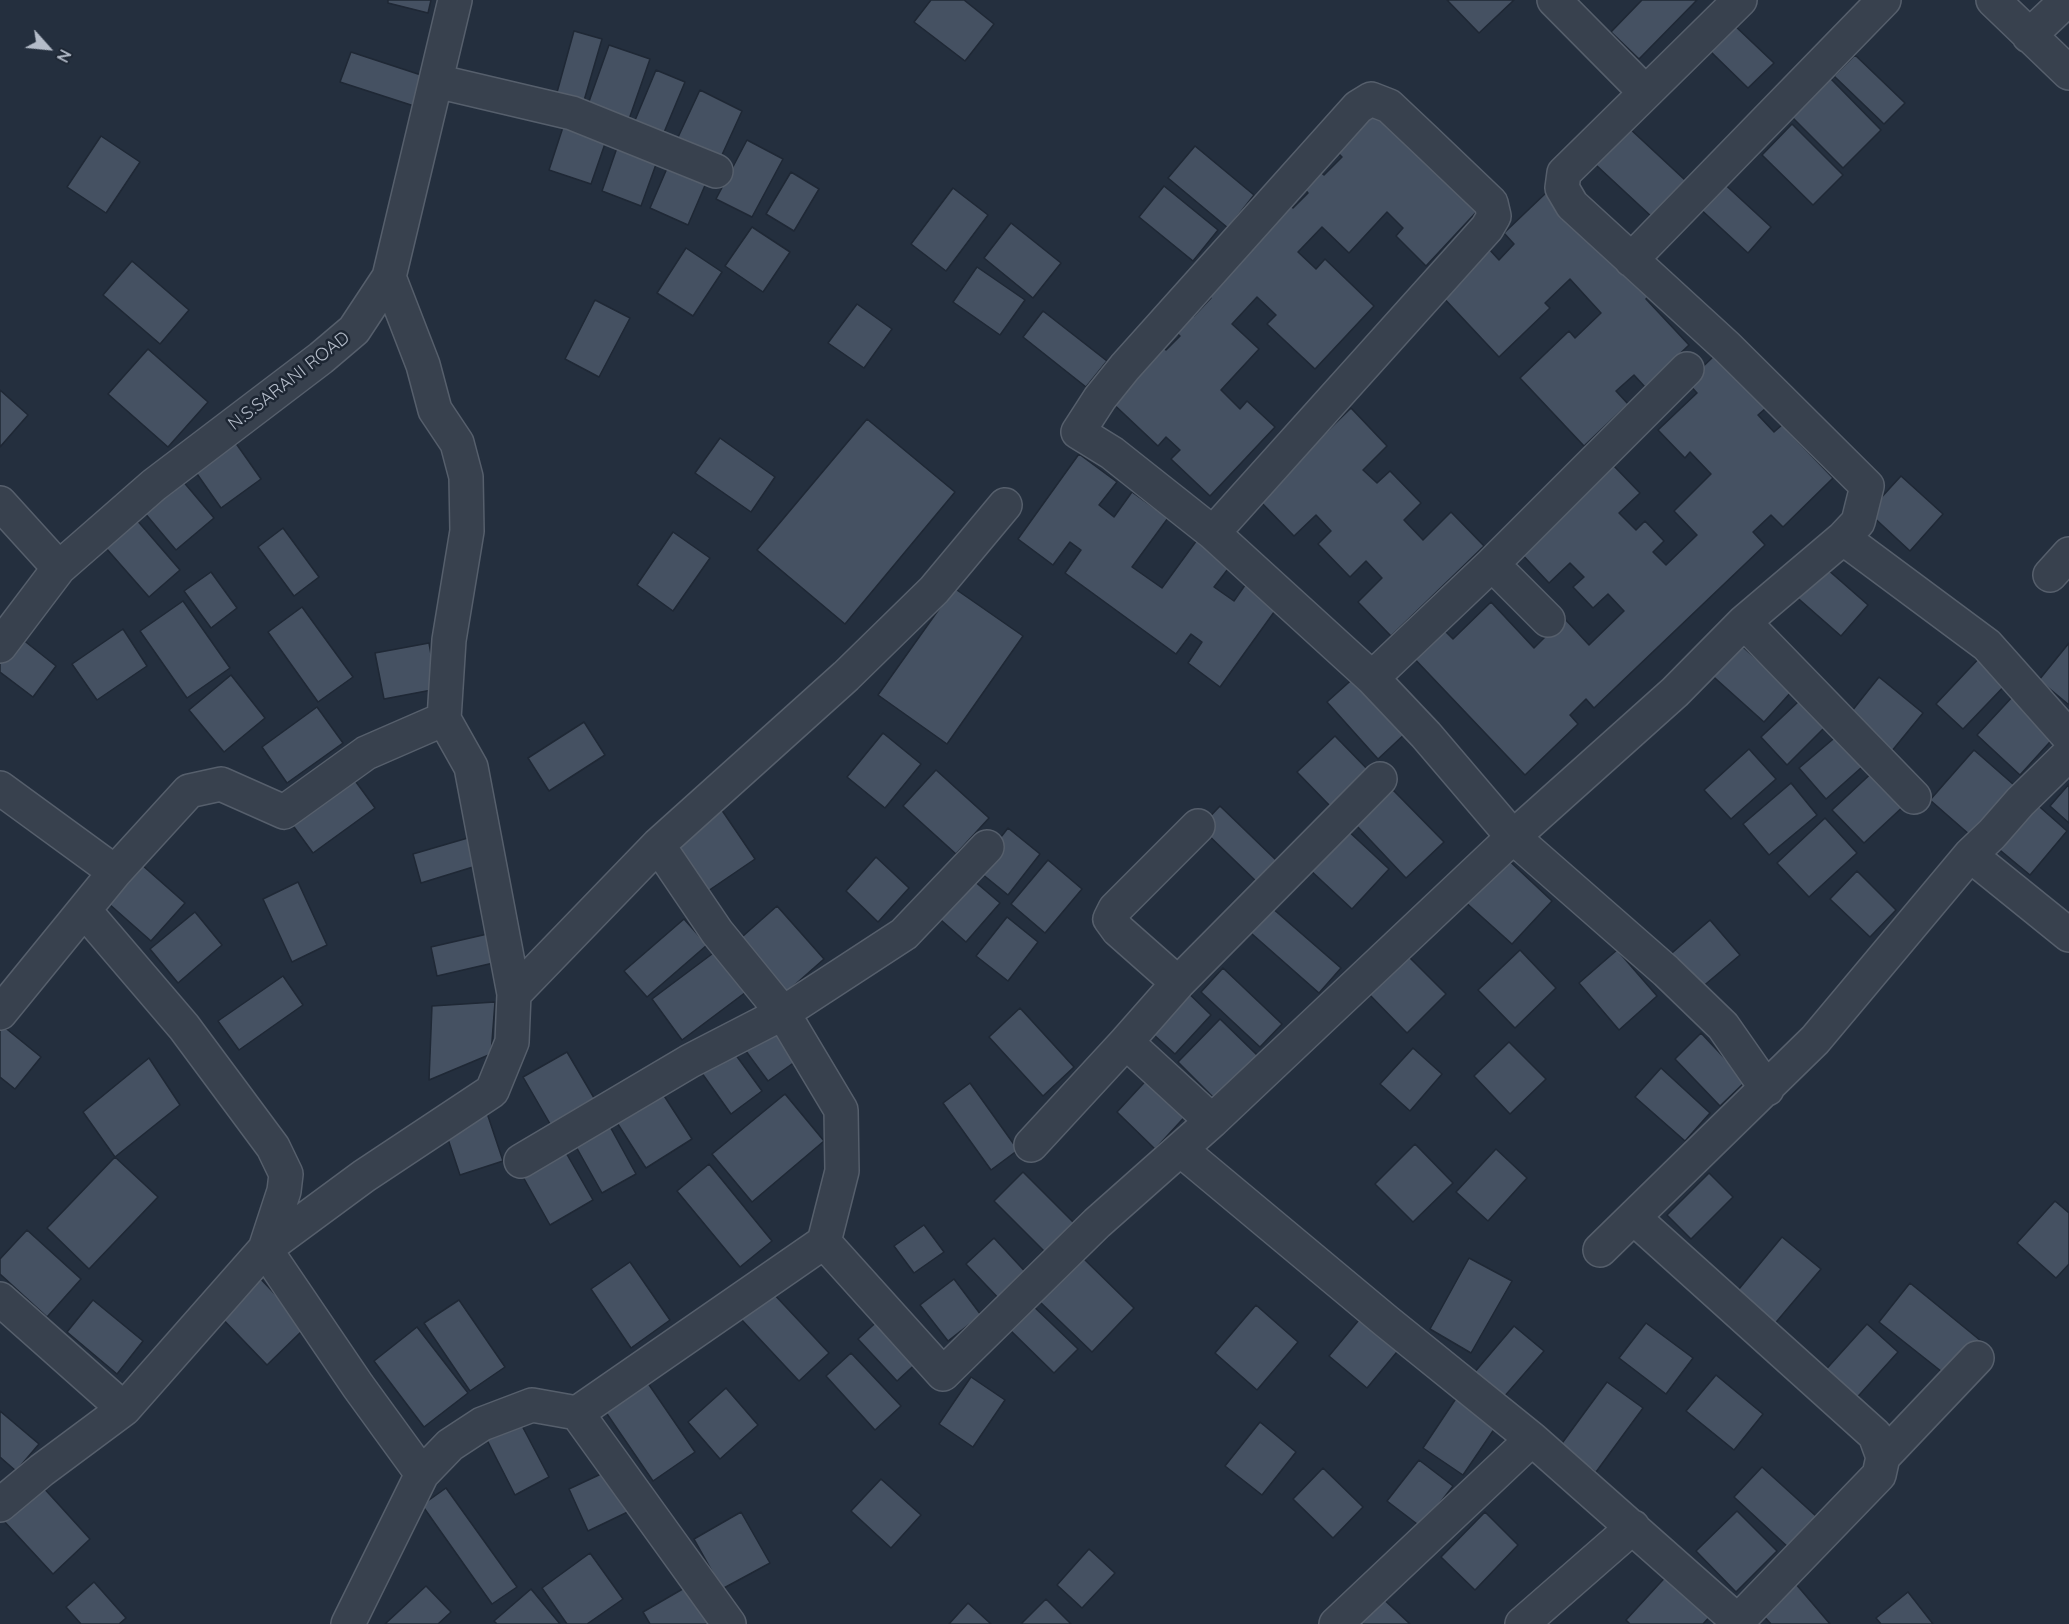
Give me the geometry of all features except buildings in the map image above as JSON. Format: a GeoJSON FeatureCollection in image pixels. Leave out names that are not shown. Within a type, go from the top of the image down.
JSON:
{"type":"FeatureCollection","features":[{"type":"Feature","properties":{"kind":"street","name":"N.S.SARANI ROAD"},"geometry":{"type":"LineString","coordinates":[[0,646],[59,568],[154,484],[321,358],[354,330],[389,277],[455,0]]}},
{"type":"Feature","properties":{"kind":"street"},"geometry":{"type":"LineString","coordinates":[[1554,0],[1645,92]]}},
{"type":"Feature","properties":{"kind":"street"},"geometry":{"type":"LineString","coordinates":[[824,1242],[943,1374],[1097,1223],[1181,1150],[1513,837],[1675,692],[1744,622],[1843,538],[1858,522],[1867,486],[1727,347],[1572,205],[1562,188],[1564,173],[1740,0]]}},
{"type":"Feature","properties":{"kind":"street"},"geometry":{"type":"LineString","coordinates":[[1631,260],[1884,0]]}},
{"type":"Feature","properties":{"kind":"street"},"geometry":{"type":"LineString","coordinates":[[1993,0],[2069,73]]}},
{"type":"Feature","properties":{"kind":"street"},"geometry":{"type":"LineString","coordinates":[[2030,36],[2067,0]]}},
{"type":"Feature","properties":{"kind":"street"},"geometry":{"type":"LineString","coordinates":[[436,81],[572,113],[716,171]]}},
{"type":"Feature","properties":{"kind":"street"},"geometry":{"type":"LineString","coordinates":[[1213,533],[1487,228],[1494,216],[1491,203],[1425,140],[1389,106],[1371,99],[1358,107],[1125,366],[1100,398],[1078,432],[1112,453],[1213,533],[1372,678],[1426,735],[1513,837],[1666,971],[1723,1026],[1767,1089]]}},
{"type":"Feature","properties":{"kind":"street"},"geometry":{"type":"LineString","coordinates":[[0,1505],[42,1470],[124,1409],[265,1249],[364,1176],[492,1091],[512,1042],[514,994],[471,767],[444,718],[449,640],[467,531],[466,477],[457,443],[435,410],[423,365],[389,277]]}},
{"type":"Feature","properties":{"kind":"street"},"geometry":{"type":"LineString","coordinates":[[1372,678],[1492,564],[1686,369]]}},
{"type":"Feature","properties":{"kind":"street"},"geometry":{"type":"LineString","coordinates":[[0,503],[59,568]]}},
{"type":"Feature","properties":{"kind":"street"},"geometry":{"type":"LineString","coordinates":[[514,994],[658,845],[862,660],[934,590],[1005,505]]}},
{"type":"Feature","properties":{"kind":"street"},"geometry":{"type":"LineString","coordinates":[[1843,538],[1987,645],[2069,737]]}},
{"type":"Feature","properties":{"kind":"street"},"geometry":{"type":"LineString","coordinates":[[1492,564],[1548,620]]}},
{"type":"Feature","properties":{"kind":"street"},"geometry":{"type":"LineString","coordinates":[[1744,622],[1914,797]]}},
{"type":"Feature","properties":{"kind":"street"},"geometry":{"type":"LineString","coordinates":[[0,1013],[115,872],[189,791],[221,784],[284,812],[366,753],[444,718]]}},
{"type":"Feature","properties":{"kind":"street"},"geometry":{"type":"LineString","coordinates":[[1600,1250],[1815,1040],[1970,855],[2069,754]]}},
{"type":"Feature","properties":{"kind":"street"},"geometry":{"type":"LineString","coordinates":[[1031,1145],[1178,983],[1380,779]]}},
{"type":"Feature","properties":{"kind":"street"},"geometry":{"type":"LineString","coordinates":[[0,788],[115,872]]}},
{"type":"Feature","properties":{"kind":"street"},"geometry":{"type":"LineString","coordinates":[[1178,983],[1119,930],[1110,919],[1115,909],[1198,826]]}},
{"type":"Feature","properties":{"kind":"street"},"geometry":{"type":"LineString","coordinates":[[577,1413],[824,1242],[842,1172],[841,1110],[783,1012],[717,932],[658,845]]}},
{"type":"Feature","properties":{"kind":"street"},"geometry":{"type":"LineString","coordinates":[[521,1161],[690,1061],[783,1012],[904,934],[987,847]]}},
{"type":"Feature","properties":{"kind":"street"},"geometry":{"type":"LineString","coordinates":[[1970,855],[2069,935]]}},
{"type":"Feature","properties":{"kind":"street"},"geometry":{"type":"LineString","coordinates":[[84,910],[184,1027],[273,1147],[286,1174],[284,1191],[265,1249]]}},
{"type":"Feature","properties":{"kind":"street"},"geometry":{"type":"LineString","coordinates":[[1126,1042],[1212,1121]]}},
{"type":"Feature","properties":{"kind":"street"},"geometry":{"type":"LineString","coordinates":[[1181,1150],[1386,1321],[1532,1438],[1739,1623],[1880,1475],[1883,1457],[1875,1435],[1634,1218]]}},
{"type":"Feature","properties":{"kind":"street"},"geometry":{"type":"LineString","coordinates":[[265,1249],[358,1386],[422,1474]]}},
{"type":"Feature","properties":{"kind":"street"},"geometry":{"type":"LineString","coordinates":[[0,1299],[124,1409]]}},
{"type":"Feature","properties":{"kind":"street"},"geometry":{"type":"LineString","coordinates":[[1883,1457],[1977,1358]]}},
{"type":"Feature","properties":{"kind":"street"},"geometry":{"type":"LineString","coordinates":[[348,1624],[422,1474],[450,1445],[482,1424],[532,1405],[577,1413],[729,1624]]}},
{"type":"Feature","properties":{"kind":"street"},"geometry":{"type":"LineString","coordinates":[[1336,1624],[1532,1438]]}},
{"type":"Feature","properties":{"kind":"street"},"geometry":{"type":"LineString","coordinates":[[1522,1624],[1633,1527]]}}]}
